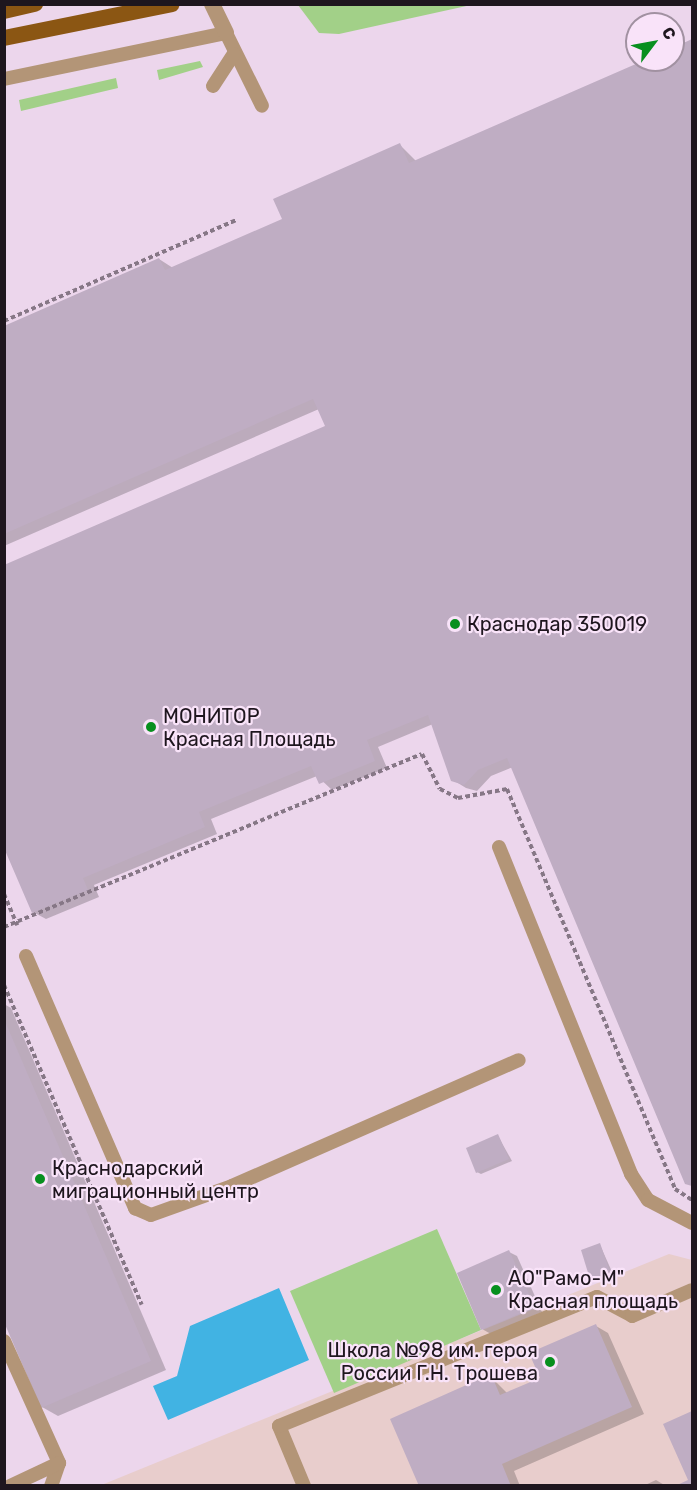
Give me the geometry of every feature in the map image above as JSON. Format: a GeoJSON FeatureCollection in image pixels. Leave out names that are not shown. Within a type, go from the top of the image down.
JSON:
{"type":"FeatureCollection","features":[{"type":"Feature","properties":{"kind":"main road"},"geometry":{"type":"LineString","coordinates":[[4,11],[35,4]]}},
{"type":"Feature","properties":{"kind":"main road"},"geometry":{"type":"LineString","coordinates":[[4,38],[172,4]]}},
{"type":"Feature","properties":{"kind":"street"},"geometry":{"type":"LineString","coordinates":[[212,4],[226,33]]}},
{"type":"Feature","properties":{"kind":"lane"},"geometry":{"type":"LineString","coordinates":[[4,79],[226,33],[234,54],[262,106]]}},
{"type":"Feature","properties":{"kind":"lane"},"geometry":{"type":"LineString","coordinates":[[213,86],[234,54]]}},
{"type":"Feature","properties":{"kind":"lane"},"geometry":{"type":"LineString","coordinates":[[499,847],[596,1095],[648,1200],[693,1222]]}},
{"type":"Feature","properties":{"kind":"lane"},"geometry":{"type":"LineString","coordinates":[[26,956],[135,1208],[151,1215],[242,1182],[519,1060]]}},
{"type":"Feature","properties":{"kind":"lane"},"geometry":{"type":"LineString","coordinates":[[304,1485],[279,1426],[597,1297],[632,1316],[693,1290]]}},
{"type":"Feature","properties":{"kind":"lane"},"geometry":{"type":"LineString","coordinates":[[4,1341],[59,1463],[51,1485]]}},
{"type":"Feature","properties":{"kind":"lane"},"geometry":{"type":"LineString","coordinates":[[10,1485],[59,1463]]}},
{"type":"Feature","properties":{"kind":"path"},"geometry":{"type":"LineString","coordinates":[[4,321],[236,220]]}},
{"type":"Feature","properties":{"kind":"path"},"geometry":{"type":"LineString","coordinates":[[4,927],[16,925],[422,754],[440,789],[458,798],[507,789],[675,1189],[693,1200]]}},
{"type":"Feature","properties":{"kind":"path"},"geometry":{"type":"LineString","coordinates":[[4,894],[16,925]]}},
{"type":"Feature","properties":{"kind":"path"},"geometry":{"type":"LineString","coordinates":[[4,985],[142,1305]]}},
{"type":"Feature","properties":{"kind":"shaded area","name":"Школа №98 им. героя России Г.Н. Трошева"},"geometry":{"type":"Polygon","coordinates":[[[669,1254],[692,1260],[692,1485],[99,1486],[669,1254]]]}},
{"type":"Feature","properties":{"kind":"green space"},"geometry":{"type":"Polygon","coordinates":[[[298,5],[471,5],[339,34],[319,33],[298,5]]]}},
{"type":"Feature","properties":{"kind":"green space"},"geometry":{"type":"Polygon","coordinates":[[[200,61],[203,67],[159,80],[157,70],[200,61]]]}},
{"type":"Feature","properties":{"kind":"green space"},"geometry":{"type":"Polygon","coordinates":[[[116,78],[118,88],[21,111],[19,100],[116,78]]]}},
{"type":"Feature","properties":{"kind":"green space"},"geometry":{"type":"Polygon","coordinates":[[[437,1229],[481,1330],[334,1393],[290,1291],[437,1229]]]}},
{"type":"Feature","properties":{"kind":"water"},"geometry":{"type":"Polygon","coordinates":[[[279,1288],[309,1360],[168,1420],[153,1386],[177,1376],[190,1326],[279,1288]]]}},
{"type":"Feature","properties":{"kind":"building"},"geometry":{"type":"Polygon","coordinates":[[[692,39],[692,1186],[685,1184],[507,758],[478,770],[464,785],[451,781],[428,715],[367,740],[375,761],[319,784],[311,766],[199,812],[205,827],[83,878],[88,890],[32,913],[4,848],[4,565],[325,426],[313,399],[4,534],[4,326],[159,258],[165,270],[282,219],[273,199],[400,143],[409,163],[625,69],[625,72],[685,72],[685,42],[692,39]]]}},
{"type":"Feature","properties":{"kind":"building"},"geometry":{"type":"Polygon","coordinates":[[[4,1019],[151,1361],[41,1408],[4,1322],[4,1019]]]}},
{"type":"Feature","properties":{"kind":"building"},"geometry":{"type":"Polygon","coordinates":[[[498,1134],[509,1159],[476,1173],[466,1148],[498,1134]]]}},
{"type":"Feature","properties":{"kind":"building"},"geometry":{"type":"Polygon","coordinates":[[[600,1243],[610,1272],[590,1279],[581,1250],[600,1243]]]}},
{"type":"Feature","properties":{"kind":"building","name":"АО\"Рамо-М\" Красная площадь"},"geometry":{"type":"Polygon","coordinates":[[[509,1250],[535,1307],[481,1330],[457,1273],[509,1250]]]}},
{"type":"Feature","properties":{"kind":"building"},"geometry":{"type":"Polygon","coordinates":[[[596,1324],[632,1407],[502,1464],[511,1486],[419,1486],[390,1419],[491,1374],[500,1395],[540,1378],[529,1353],[596,1324]]]}},
{"type":"Feature","properties":{"kind":"building"},"geometry":{"type":"Polygon","coordinates":[[[692,1411],[692,1486],[675,1486],[688,1480],[663,1424],[692,1411]]]}},
{"type":"Feature","properties":{"kind":"place","name":"Краснодар 350019"},"geometry":{"type":"Point","coordinates":[455,624]}},
{"type":"Feature","properties":{"kind":"place","name":"МОНИТОР Красная Площадь"},"geometry":{"type":"Point","coordinates":[151,727]}},
{"type":"Feature","properties":{"kind":"place","name":"Краснодарский миграционный центр"},"geometry":{"type":"Point","coordinates":[40,1179]}},
{"type":"Feature","properties":{"kind":"place","name":"АО\"Рамо-М\" Красная площадь"},"geometry":{"type":"Point","coordinates":[496,1290]}},
{"type":"Feature","properties":{"kind":"place","name":"Школа №98 им. героя России Г.Н. Трошева"},"geometry":{"type":"Point","coordinates":[550,1362]}}]}
